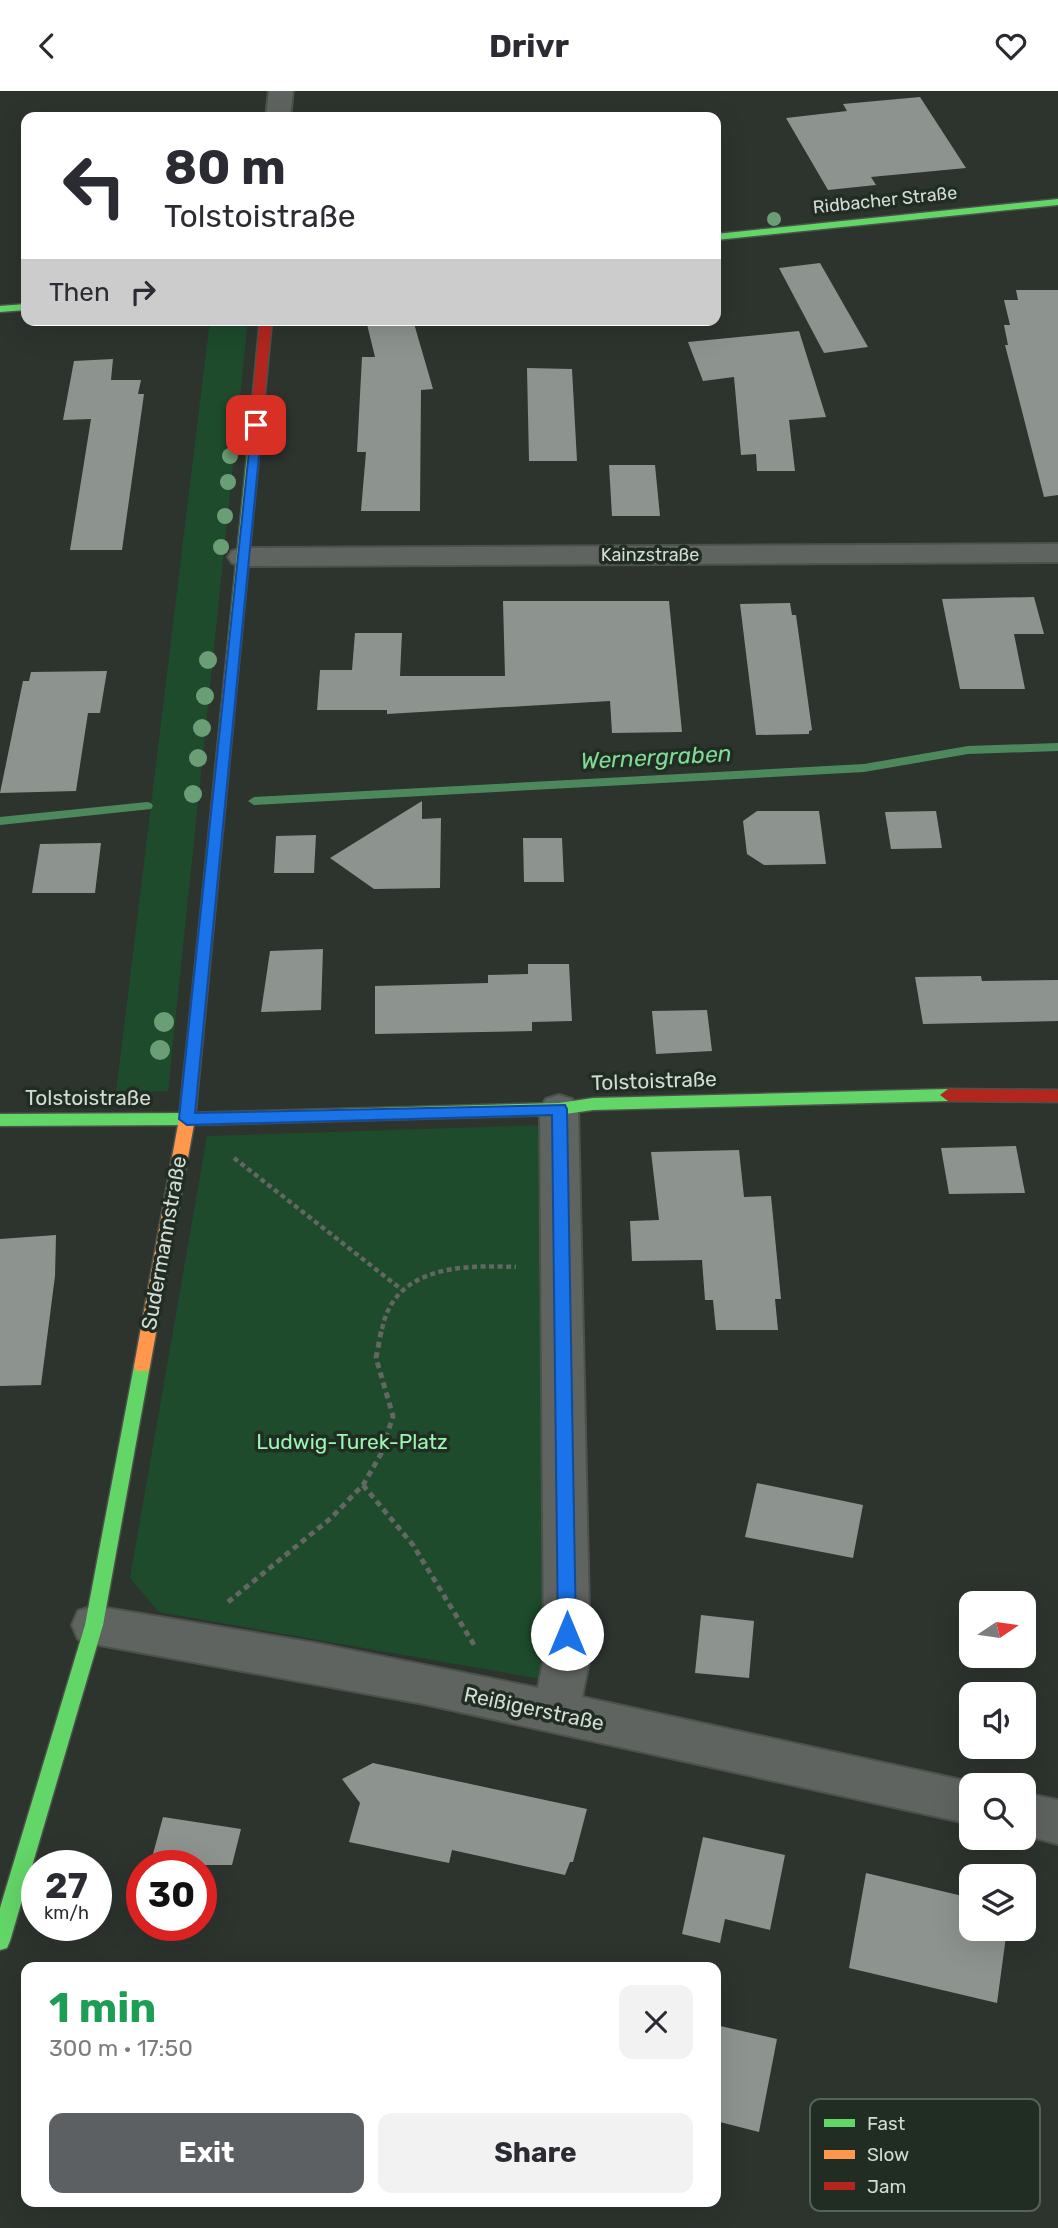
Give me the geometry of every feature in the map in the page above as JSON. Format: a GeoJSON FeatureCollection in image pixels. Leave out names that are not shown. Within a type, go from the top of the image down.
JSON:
{"type":"FeatureCollection","features":[{"type":"Feature","properties":{"kind":"street"},"geometry":{"type":"LineString","coordinates":[[279,112],[281,91]]}},
{"type":"Feature","properties":{"kind":"street","name":"Ridbacher Straße"},"geometry":{"type":"LineString","coordinates":[[721,236],[1058,202]]}},
{"type":"Feature","properties":{"kind":"street"},"geometry":{"type":"LineString","coordinates":[[0,309],[21,307]]}},
{"type":"Feature","properties":{"kind":"street","name":"Sudermannstraße"},"geometry":{"type":"LineString","coordinates":[[0,1941],[94,1625],[187,1119],[265,326]]}},
{"type":"Feature","properties":{"kind":"street","name":"Kainzstraße"},"geometry":{"type":"LineString","coordinates":[[243,557],[1058,553]]}},
{"type":"Feature","properties":{"kind":"street","name":"Tolstoistraße"},"geometry":{"type":"LineString","coordinates":[[0,1119],[187,1119],[559,1109],[593,1104],[894,1094],[1058,1096]]}},
{"type":"Feature","properties":{"kind":"street"},"geometry":{"type":"LineString","coordinates":[[556,1713],[567,1657],[559,1109]]}},
{"type":"Feature","properties":{"kind":"street","name":"Reißigerstraße"},"geometry":{"type":"LineString","coordinates":[[94,1625],[199,1641],[556,1713],[959,1800]]}},
{"type":"Feature","properties":{"kind":"street"},"geometry":{"type":"LineString","coordinates":[[1036,1817],[1058,1822]]}},
{"type":"Feature","properties":{"kind":"path"},"geometry":{"type":"LineString","coordinates":[[187,1119],[401,1289]]}},
{"type":"Feature","properties":{"kind":"path"},"geometry":{"type":"LineString","coordinates":[[199,1641],[210,1616],[331,1518],[363,1485],[381,1454],[393,1416],[376,1358],[383,1322],[401,1289],[426,1276],[468,1265],[563,1269]]}},
{"type":"Feature","properties":{"kind":"path"},"geometry":{"type":"LineString","coordinates":[[363,1485],[413,1545],[477,1650],[466,1695]]}},
{"type":"Feature","properties":{"kind":"green space"},"geometry":{"type":"Polygon","coordinates":[[[209,326],[247,326],[168,1091],[116,1093],[209,326]]]}},
{"type":"Feature","properties":{"kind":"green space","name":"Ludwig-Turek-Platz"},"geometry":{"type":"Polygon","coordinates":[[[547,1125],[547,1680],[159,1612],[130,1578],[207,1136],[547,1125]]]}},
{"type":"Feature","properties":{"kind":"building"},"geometry":{"type":"Polygon","coordinates":[[[920,97],[966,168],[871,177],[876,185],[828,190],[786,118],[847,111],[843,104],[920,97]]]}},
{"type":"Feature","properties":{"kind":"building"},"geometry":{"type":"Polygon","coordinates":[[[820,263],[868,347],[824,353],[779,268],[820,263]]]}},
{"type":"Feature","properties":{"kind":"building"},"geometry":{"type":"Polygon","coordinates":[[[1016,290],[1058,290],[1058,495],[1044,497],[1005,345],[1008,345],[1004,325],[1010,325],[1004,300],[1018,300],[1016,290]]]}},
{"type":"Feature","properties":{"kind":"building"},"geometry":{"type":"Polygon","coordinates":[[[367,326],[415,326],[433,389],[421,390],[420,511],[361,511],[366,452],[357,452],[362,357],[375,357],[367,326]]]}},
{"type":"Feature","properties":{"kind":"building"},"geometry":{"type":"Polygon","coordinates":[[[799,331],[826,417],[789,420],[795,471],[757,471],[756,454],[741,455],[734,377],[703,381],[688,342],[799,331]]]}},
{"type":"Feature","properties":{"kind":"building"},"geometry":{"type":"Polygon","coordinates":[[[113,359],[111,380],[141,380],[138,394],[144,394],[122,550],[70,550],[91,419],[63,420],[74,361],[113,359]]]}},
{"type":"Feature","properties":{"kind":"building"},"geometry":{"type":"Polygon","coordinates":[[[527,368],[572,369],[577,461],[529,461],[527,368]]]}},
{"type":"Feature","properties":{"kind":"building"},"geometry":{"type":"Polygon","coordinates":[[[609,465],[655,465],[660,516],[612,516],[609,465]]]}},
{"type":"Feature","properties":{"kind":"building"},"geometry":{"type":"Polygon","coordinates":[[[1034,597],[1044,634],[1014,634],[1025,689],[960,689],[942,599],[1034,597]]]}},
{"type":"Feature","properties":{"kind":"building"},"geometry":{"type":"Polygon","coordinates":[[[503,601],[669,601],[682,732],[612,733],[610,701],[387,714],[387,710],[317,710],[320,670],[352,670],[355,633],[402,633],[400,676],[505,676],[503,601]]]}},
{"type":"Feature","properties":{"kind":"building"},"geometry":{"type":"Polygon","coordinates":[[[790,603],[792,615],[796,615],[812,730],[809,734],[756,735],[740,604],[790,603]]]}},
{"type":"Feature","properties":{"kind":"building"},"geometry":{"type":"Polygon","coordinates":[[[107,671],[100,713],[88,713],[76,791],[0,793],[23,681],[29,681],[31,672],[107,671]]]}},
{"type":"Feature","properties":{"kind":"building"},"geometry":{"type":"Polygon","coordinates":[[[422,801],[422,819],[441,818],[440,888],[374,889],[330,858],[422,801]]]}},
{"type":"Feature","properties":{"kind":"building"},"geometry":{"type":"Polygon","coordinates":[[[757,811],[819,811],[826,864],[764,865],[747,854],[743,821],[757,811]]]}},
{"type":"Feature","properties":{"kind":"building"},"geometry":{"type":"Polygon","coordinates":[[[936,811],[942,848],[891,849],[885,812],[936,811]]]}},
{"type":"Feature","properties":{"kind":"building"},"geometry":{"type":"Polygon","coordinates":[[[316,835],[314,873],[274,873],[276,836],[316,835]]]}},
{"type":"Feature","properties":{"kind":"building"},"geometry":{"type":"Polygon","coordinates":[[[523,838],[562,838],[564,882],[524,882],[523,838]]]}},
{"type":"Feature","properties":{"kind":"building"},"geometry":{"type":"Polygon","coordinates":[[[101,843],[95,893],[32,893],[40,844],[101,843]]]}},
{"type":"Feature","properties":{"kind":"building"},"geometry":{"type":"Polygon","coordinates":[[[323,949],[321,1010],[261,1012],[270,951],[323,949]]]}},
{"type":"Feature","properties":{"kind":"building"},"geometry":{"type":"Polygon","coordinates":[[[528,964],[569,964],[572,1021],[532,1022],[532,1031],[375,1034],[375,986],[488,983],[488,975],[528,974],[528,964]]]}},
{"type":"Feature","properties":{"kind":"building"},"geometry":{"type":"Polygon","coordinates":[[[981,976],[982,981],[1058,980],[1058,1021],[923,1024],[915,977],[981,976]]]}},
{"type":"Feature","properties":{"kind":"building"},"geometry":{"type":"Polygon","coordinates":[[[707,1010],[712,1051],[656,1054],[652,1011],[707,1010]]]}},
{"type":"Feature","properties":{"kind":"building"},"geometry":{"type":"Polygon","coordinates":[[[1016,1146],[1025,1193],[949,1194],[941,1148],[1016,1146]]]}},
{"type":"Feature","properties":{"kind":"building"},"geometry":{"type":"Polygon","coordinates":[[[739,1150],[744,1197],[771,1196],[781,1299],[775,1299],[778,1330],[716,1330],[713,1300],[705,1300],[702,1260],[632,1261],[630,1221],[659,1220],[651,1152],[739,1150]]]}},
{"type":"Feature","properties":{"kind":"building"},"geometry":{"type":"Polygon","coordinates":[[[56,1235],[55,1276],[41,1385],[0,1386],[0,1239],[56,1235]]]}},
{"type":"Feature","properties":{"kind":"building"},"geometry":{"type":"Polygon","coordinates":[[[757,1483],[863,1505],[853,1558],[745,1537],[757,1483]]]}},
{"type":"Feature","properties":{"kind":"building"},"geometry":{"type":"Polygon","coordinates":[[[701,1615],[754,1621],[749,1678],[695,1673],[701,1615]]]}},
{"type":"Feature","properties":{"kind":"building"},"geometry":{"type":"Polygon","coordinates":[[[373,1763],[587,1809],[573,1862],[570,1862],[565,1875],[452,1850],[449,1863],[349,1842],[360,1803],[342,1779],[373,1763]]]}},
{"type":"Feature","properties":{"kind":"building"},"geometry":{"type":"Polygon","coordinates":[[[163,1817],[241,1829],[232,1865],[217,1865],[217,1850],[154,1850],[163,1817]]]}},
{"type":"Feature","properties":{"kind":"building"},"geometry":{"type":"Polygon","coordinates":[[[703,1837],[785,1855],[770,1930],[725,1919],[720,1943],[682,1934],[703,1837]]]}},
{"type":"Feature","properties":{"kind":"building"},"geometry":{"type":"Polygon","coordinates":[[[866,1873],[959,1895],[959,1941],[1005,1941],[997,2003],[849,1968],[866,1873]]]}},
{"type":"Feature","properties":{"kind":"building"},"geometry":{"type":"Polygon","coordinates":[[[721,2026],[777,2039],[759,2132],[721,2122],[721,2026]]]}},
{"type":"Feature","properties":{"kind":"waterway","name":"Wernergraben"},"geometry":{"type":"LineString","coordinates":[[254,801],[864,768],[968,750],[1058,747]]}},
{"type":"Feature","properties":{"kind":"waterway","name":"Wernergraben"},"geometry":{"type":"LineString","coordinates":[[0,821],[147,806]]}},
{"type":"Feature","properties":{"kind":"traffic: fast"},"geometry":{"type":"LineString","coordinates":[[721,236],[1058,202]]}},
{"type":"Feature","properties":{"kind":"traffic: fast"},"geometry":{"type":"LineString","coordinates":[[0,309],[21,307]]}},
{"type":"Feature","properties":{"kind":"traffic: fast"},"geometry":{"type":"LineString","coordinates":[[210,890],[253,455]]}},
{"type":"Feature","properties":{"kind":"traffic: fast"},"geometry":{"type":"LineString","coordinates":[[0,1120],[187,1119],[559,1109],[593,1104],[948,1095]]}},
{"type":"Feature","properties":{"kind":"traffic: fast"},"geometry":{"type":"LineString","coordinates":[[0,1941],[94,1625],[142,1366]]}},
{"type":"Feature","properties":{"kind":"traffic: slow"},"geometry":{"type":"LineString","coordinates":[[142,1366],[187,1119],[210,890]]}},
{"type":"Feature","properties":{"kind":"traffic: jam"},"geometry":{"type":"LineString","coordinates":[[253,455],[265,326]]}},
{"type":"Feature","properties":{"kind":"traffic: jam"},"geometry":{"type":"LineString","coordinates":[[948,1095],[1058,1096]]}},
{"type":"Feature","properties":{"kind":"route"},"geometry":{"type":"LineString","coordinates":[[256,425],[187,1119],[559,1109],[567,1634]]}}]}
